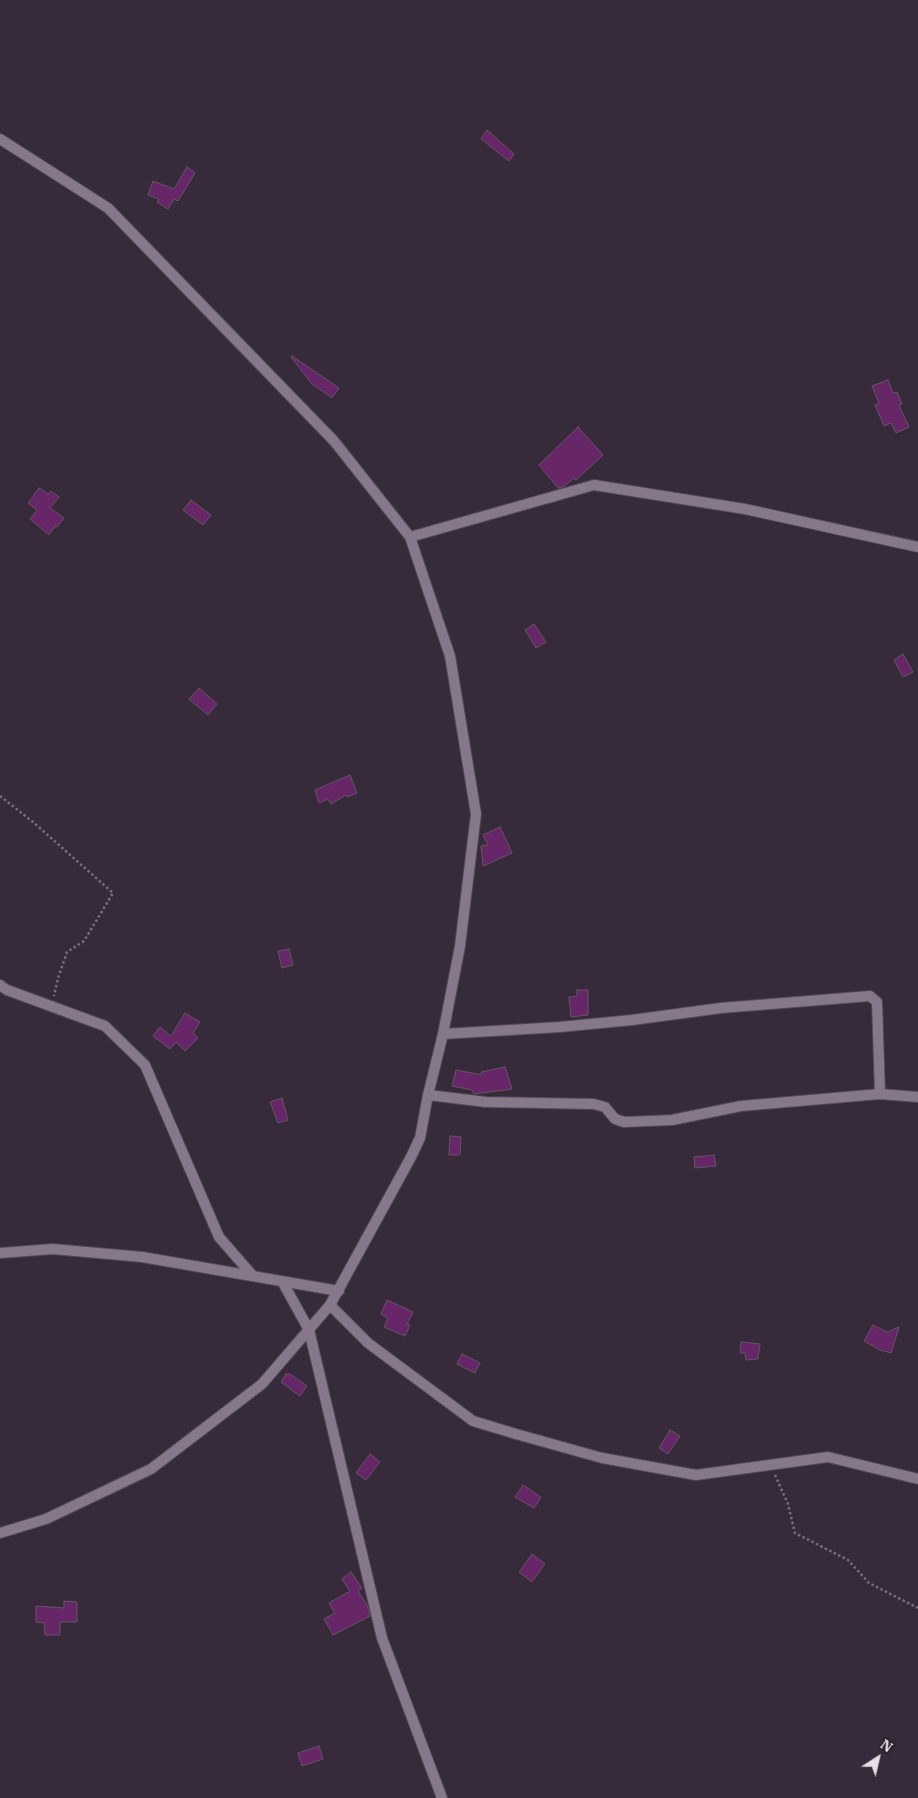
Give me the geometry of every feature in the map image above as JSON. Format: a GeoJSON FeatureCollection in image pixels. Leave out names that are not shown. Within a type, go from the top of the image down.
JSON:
{"type":"FeatureCollection","features":[{"type":"Feature","properties":{"kind":"street"},"geometry":{"type":"LineString","coordinates":[[0,139],[108,208],[334,441],[410,537],[450,656],[476,814],[460,946],[420,1138],[330,1305],[262,1384],[151,1469],[46,1519],[0,1533]]}},
{"type":"Feature","properties":{"kind":"street"},"geometry":{"type":"LineString","coordinates":[[410,537],[594,485],[745,509],[918,547]]}},
{"type":"Feature","properties":{"kind":"street"},"geometry":{"type":"LineString","coordinates":[[0,985],[7,990],[104,1026],[146,1065],[219,1237],[253,1276]]}},
{"type":"Feature","properties":{"kind":"street"},"geometry":{"type":"LineString","coordinates":[[443,1034],[560,1027],[721,1008],[870,996],[877,1002],[880,1094]]}},
{"type":"Feature","properties":{"kind":"street"},"geometry":{"type":"LineString","coordinates":[[428,1095],[486,1102],[594,1104],[605,1107],[615,1119],[624,1122],[672,1120],[741,1106],[880,1094],[918,1096]]}},
{"type":"Feature","properties":{"kind":"street"},"geometry":{"type":"LineString","coordinates":[[0,1253],[52,1249],[142,1257],[339,1290]]}},
{"type":"Feature","properties":{"kind":"street"},"geometry":{"type":"LineString","coordinates":[[282,1281],[309,1330],[382,1638],[442,1798]]}},
{"type":"Feature","properties":{"kind":"street"},"geometry":{"type":"LineString","coordinates":[[330,1305],[368,1343],[473,1421],[602,1458],[696,1474],[828,1457],[918,1479]]}},
{"type":"Feature","properties":{"kind":"path"},"geometry":{"type":"LineString","coordinates":[[0,796],[33,822],[113,893],[84,941],[67,952],[58,978],[52,1006]]}},
{"type":"Feature","properties":{"kind":"path"},"geometry":{"type":"LineString","coordinates":[[770,1465],[788,1504],[795,1533],[848,1560],[869,1583],[918,1608]]}},
{"type":"Feature","properties":{"kind":"building"},"geometry":{"type":"Polygon","coordinates":[[[487,130],[514,154],[509,161],[481,139],[487,130]]]}},
{"type":"Feature","properties":{"kind":"building"},"geometry":{"type":"Polygon","coordinates":[[[187,167],[195,173],[178,201],[174,199],[168,209],[157,202],[159,199],[148,195],[153,181],[174,189],[187,167]]]}},
{"type":"Feature","properties":{"kind":"building"},"geometry":{"type":"Polygon","coordinates":[[[292,356],[339,388],[332,398],[311,383],[292,356]]]}},
{"type":"Feature","properties":{"kind":"building"},"geometry":{"type":"Polygon","coordinates":[[[888,380],[893,393],[897,392],[902,404],[899,405],[909,427],[896,433],[891,423],[884,426],[875,405],[879,403],[872,386],[888,380]]]}},
{"type":"Feature","properties":{"kind":"building"},"geometry":{"type":"Polygon","coordinates":[[[578,427],[603,455],[576,480],[574,478],[563,487],[558,488],[539,465],[578,427]]]}},
{"type":"Feature","properties":{"kind":"building"},"geometry":{"type":"Polygon","coordinates":[[[39,488],[48,494],[51,491],[59,497],[50,508],[64,518],[49,535],[30,519],[37,510],[28,503],[39,488]]]}},
{"type":"Feature","properties":{"kind":"building"},"geometry":{"type":"Polygon","coordinates":[[[191,500],[211,515],[203,525],[183,510],[191,500]]]}},
{"type":"Feature","properties":{"kind":"building"},"geometry":{"type":"Polygon","coordinates":[[[534,624],[546,642],[536,648],[525,630],[534,624]]]}},
{"type":"Feature","properties":{"kind":"building"},"geometry":{"type":"Polygon","coordinates":[[[903,654],[913,672],[903,677],[894,660],[903,654]]]}},
{"type":"Feature","properties":{"kind":"building"},"geometry":{"type":"Polygon","coordinates":[[[199,688],[217,704],[208,715],[189,699],[199,688]]]}},
{"type":"Feature","properties":{"kind":"building"},"geometry":{"type":"Polygon","coordinates":[[[350,775],[357,793],[347,797],[346,795],[331,804],[328,799],[319,803],[315,790],[350,775]]]}},
{"type":"Feature","properties":{"kind":"building"},"geometry":{"type":"Polygon","coordinates":[[[500,827],[512,853],[483,866],[481,846],[488,845],[483,835],[500,827]]]}},
{"type":"Feature","properties":{"kind":"building"},"geometry":{"type":"Polygon","coordinates":[[[289,949],[293,965],[282,968],[278,951],[289,949]]]}},
{"type":"Feature","properties":{"kind":"building"},"geometry":{"type":"Polygon","coordinates":[[[577,990],[588,990],[588,1015],[571,1017],[569,997],[577,996],[577,990]]]}},
{"type":"Feature","properties":{"kind":"building"},"geometry":{"type":"Polygon","coordinates":[[[185,1013],[200,1022],[193,1033],[198,1038],[185,1051],[176,1042],[170,1049],[153,1036],[160,1027],[171,1036],[185,1013]]]}},
{"type":"Feature","properties":{"kind":"building"},"geometry":{"type":"Polygon","coordinates":[[[505,1067],[512,1089],[474,1094],[472,1090],[452,1086],[456,1070],[482,1075],[481,1072],[505,1067]]]}},
{"type":"Feature","properties":{"kind":"building"},"geometry":{"type":"Polygon","coordinates":[[[282,1098],[288,1120],[278,1123],[270,1102],[282,1098]]]}},
{"type":"Feature","properties":{"kind":"building"},"geometry":{"type":"Polygon","coordinates":[[[450,1136],[461,1137],[460,1155],[449,1155],[450,1136]]]}},
{"type":"Feature","properties":{"kind":"building"},"geometry":{"type":"Polygon","coordinates":[[[714,1155],[716,1166],[695,1168],[694,1157],[714,1155]]]}},
{"type":"Feature","properties":{"kind":"building"},"geometry":{"type":"Polygon","coordinates":[[[387,1300],[413,1312],[407,1324],[410,1325],[405,1336],[384,1327],[388,1318],[381,1314],[387,1300]]]}},
{"type":"Feature","properties":{"kind":"building"},"geometry":{"type":"Polygon","coordinates":[[[873,1325],[887,1332],[899,1327],[891,1353],[880,1350],[864,1341],[873,1325]]]}},
{"type":"Feature","properties":{"kind":"building"},"geometry":{"type":"Polygon","coordinates":[[[741,1342],[760,1344],[758,1359],[746,1360],[745,1353],[740,1353],[741,1342]]]}},
{"type":"Feature","properties":{"kind":"building"},"geometry":{"type":"Polygon","coordinates":[[[462,1354],[480,1363],[475,1373],[457,1364],[462,1354]]]}},
{"type":"Feature","properties":{"kind":"building"},"geometry":{"type":"Polygon","coordinates":[[[286,1374],[290,1374],[307,1386],[300,1396],[281,1382],[286,1374]]]}},
{"type":"Feature","properties":{"kind":"building"},"geometry":{"type":"Polygon","coordinates":[[[670,1430],[680,1436],[668,1454],[659,1448],[670,1430]]]}},
{"type":"Feature","properties":{"kind":"building"},"geometry":{"type":"Polygon","coordinates":[[[370,1454],[380,1462],[366,1480],[356,1473],[370,1454]]]}},
{"type":"Feature","properties":{"kind":"building"},"geometry":{"type":"Polygon","coordinates":[[[523,1485],[541,1497],[534,1508],[515,1497],[523,1485]]]}},
{"type":"Feature","properties":{"kind":"building"},"geometry":{"type":"Polygon","coordinates":[[[532,1554],[545,1564],[532,1582],[519,1572],[532,1554]]]}},
{"type":"Feature","properties":{"kind":"building"},"geometry":{"type":"Polygon","coordinates":[[[351,1572],[362,1588],[358,1591],[367,1605],[370,1616],[333,1635],[324,1619],[335,1613],[329,1603],[350,1591],[342,1579],[351,1572]]]}},
{"type":"Feature","properties":{"kind":"building"},"geometry":{"type":"Polygon","coordinates":[[[64,1601],[77,1602],[77,1622],[60,1622],[60,1635],[45,1635],[44,1623],[36,1622],[36,1606],[64,1608],[64,1601]]]}},
{"type":"Feature","properties":{"kind":"building"},"geometry":{"type":"Polygon","coordinates":[[[319,1746],[323,1759],[302,1766],[298,1753],[319,1746]]]}}]}
